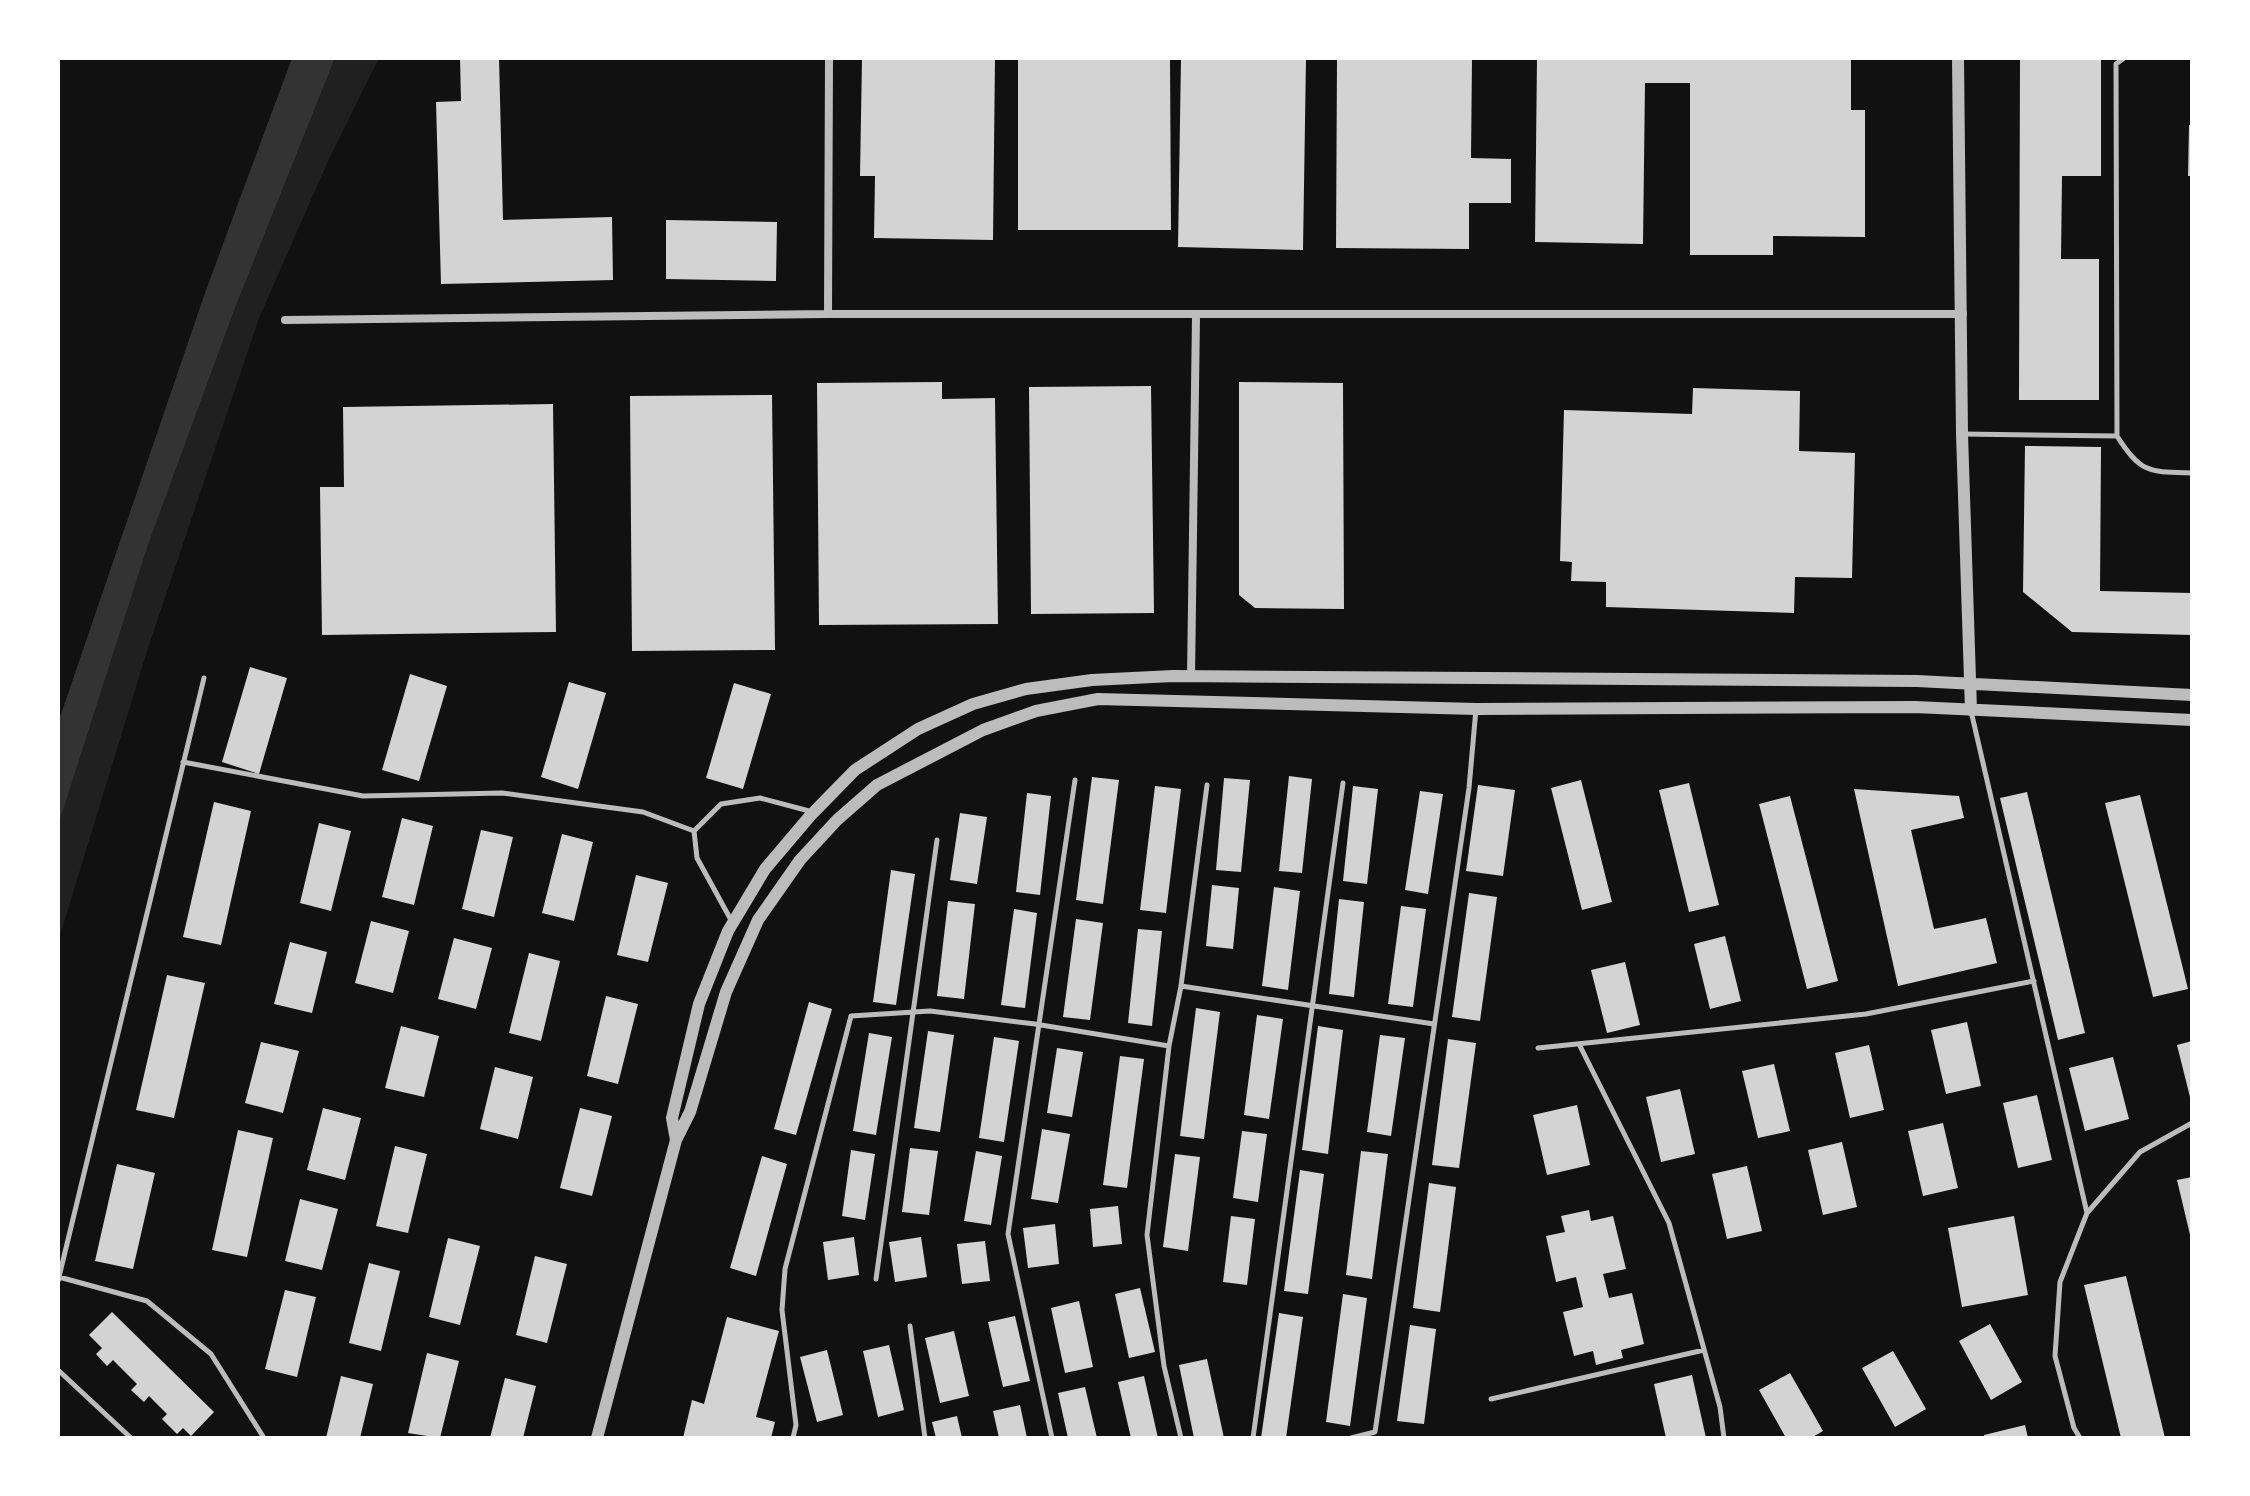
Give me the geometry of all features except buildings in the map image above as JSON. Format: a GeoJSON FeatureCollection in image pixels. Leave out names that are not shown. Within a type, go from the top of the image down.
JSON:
{"type":"FeatureCollection","features":[{"type":"Feature","properties":{"kind":"street"},"geometry":{"type":"LineString","coordinates":[[828,314],[829,58]]}},
{"type":"Feature","properties":{"kind":"street"},"geometry":{"type":"LineString","coordinates":[[1958,58],[1962,434],[1971,710]]}},
{"type":"Feature","properties":{"kind":"street"},"geometry":{"type":"LineString","coordinates":[[285,320],[828,314],[1963,314]]}},
{"type":"Feature","properties":{"kind":"street"},"geometry":{"type":"LineString","coordinates":[[1191,677],[1196,316]]}},
{"type":"Feature","properties":{"kind":"street"},"geometry":{"type":"LineString","coordinates":[[676,1140],[672,1118],[699,1004],[732,923],[765,869],[855,770],[918,729],[973,704],[1026,689],[1092,680],[1191,677],[1917,681],[2192,695]]}},
{"type":"Feature","properties":{"kind":"street"},"geometry":{"type":"LineString","coordinates":[[597,1438],[676,1140],[690,1112],[726,992],[758,920],[800,860],[837,820],[877,785],[983,730],[1036,711],[1098,699],[1476,709],[1915,707],[2192,720]]}},
{"type":"Feature","properties":{"kind":"lane"},"geometry":{"type":"LineString","coordinates":[[2124,58],[2116,64],[2117,436],[2132,461],[2157,472],[2192,473]]}},
{"type":"Feature","properties":{"kind":"lane"},"geometry":{"type":"LineString","coordinates":[[1962,434],[2117,436]]}},
{"type":"Feature","properties":{"kind":"lane"},"geometry":{"type":"LineString","coordinates":[[204,678],[58,1279],[147,1301],[211,1354],[264,1438]]}},
{"type":"Feature","properties":{"kind":"lane"},"geometry":{"type":"LineString","coordinates":[[1351,1438],[1375,1432],[1469,788],[1476,709]]}},
{"type":"Feature","properties":{"kind":"lane"},"geometry":{"type":"LineString","coordinates":[[1971,710],[2087,1213]]}},
{"type":"Feature","properties":{"kind":"lane"},"geometry":{"type":"LineString","coordinates":[[183,762],[363,796],[502,793],[643,812],[694,831]]}},
{"type":"Feature","properties":{"kind":"lane"},"geometry":{"type":"LineString","coordinates":[[1052,1438],[1008,1234],[1075,780]]}},
{"type":"Feature","properties":{"kind":"lane"},"geometry":{"type":"LineString","coordinates":[[1253,1438],[1343,783]]}},
{"type":"Feature","properties":{"kind":"lane"},"geometry":{"type":"LineString","coordinates":[[1181,1438],[1164,1366],[1147,1235],[1169,1046],[1181,986],[1207,785]]}},
{"type":"Feature","properties":{"kind":"lane"},"geometry":{"type":"LineString","coordinates":[[694,831],[721,804],[760,798],[814,812]]}},
{"type":"Feature","properties":{"kind":"lane"},"geometry":{"type":"LineString","coordinates":[[694,831],[697,858],[732,923]]}},
{"type":"Feature","properties":{"kind":"lane"},"geometry":{"type":"LineString","coordinates":[[876,1279],[937,840]]}},
{"type":"Feature","properties":{"kind":"lane"},"geometry":{"type":"LineString","coordinates":[[1538,1048],[1866,1014],[2034,981]]}},
{"type":"Feature","properties":{"kind":"lane"},"geometry":{"type":"LineString","coordinates":[[1181,986],[1434,1024]]}},
{"type":"Feature","properties":{"kind":"lane"},"geometry":{"type":"LineString","coordinates":[[793,1438],[796,1425],[782,1310],[785,1269],[851,1016],[930,1011],[1039,1024],[1169,1046]]}},
{"type":"Feature","properties":{"kind":"lane"},"geometry":{"type":"LineString","coordinates":[[1579,1044],[1669,1223],[1720,1407],[1724,1438]]}},
{"type":"Feature","properties":{"kind":"lane"},"geometry":{"type":"LineString","coordinates":[[2080,1438],[2074,1428],[2055,1356],[2060,1282],[2087,1213],[2140,1152],[2192,1123]]}},
{"type":"Feature","properties":{"kind":"lane"},"geometry":{"type":"LineString","coordinates":[[910,1326],[925,1438]]}},
{"type":"Feature","properties":{"kind":"lane"},"geometry":{"type":"LineString","coordinates":[[1491,1399],[1704,1350]]}},
{"type":"Feature","properties":{"kind":"lane"},"geometry":{"type":"LineString","coordinates":[[58,1370],[131,1438]]}},
{"type":"Feature","properties":{"kind":"shaded area"},"geometry":{"type":"Polygon","coordinates":[[[292,58],[335,58],[235,308],[148,545],[58,826],[58,723],[206,290],[292,58]]]}},
{"type":"Feature","properties":{"kind":"shaded area"},"geometry":{"type":"Polygon","coordinates":[[[335,58],[379,58],[329,159],[259,318],[147,651],[58,942],[58,826],[148,545],[235,308],[335,58]]]}}]}
